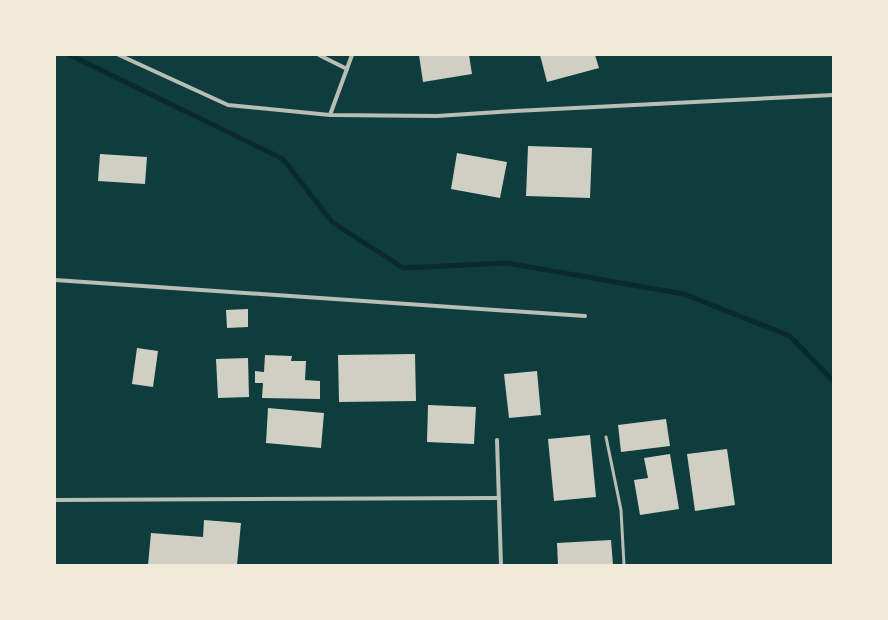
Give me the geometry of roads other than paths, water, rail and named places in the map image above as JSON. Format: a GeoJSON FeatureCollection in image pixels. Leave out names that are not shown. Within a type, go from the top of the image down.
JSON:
{"type":"FeatureCollection","features":[{"type":"Feature","properties":{"kind":"street"},"geometry":{"type":"LineString","coordinates":[[119,55],[228,105],[330,115],[437,116],[833,95]]}},
{"type":"Feature","properties":{"kind":"street"},"geometry":{"type":"LineString","coordinates":[[319,55],[347,69]]}},
{"type":"Feature","properties":{"kind":"street"},"geometry":{"type":"LineString","coordinates":[[330,115],[352,55]]}},
{"type":"Feature","properties":{"kind":"street"},"geometry":{"type":"LineString","coordinates":[[55,280],[584,316]]}},
{"type":"Feature","properties":{"kind":"street"},"geometry":{"type":"LineString","coordinates":[[497,440],[501,565]]}},
{"type":"Feature","properties":{"kind":"street"},"geometry":{"type":"LineString","coordinates":[[55,500],[499,498]]}},
{"type":"Feature","properties":{"kind":"lane"},"geometry":{"type":"LineString","coordinates":[[606,437],[621,510],[624,565]]}},
{"type":"Feature","properties":{"kind":"waterway"},"geometry":{"type":"LineString","coordinates":[[70,55],[283,159],[332,222],[403,268],[507,263],[684,294],[790,336],[833,381]]}}]}
